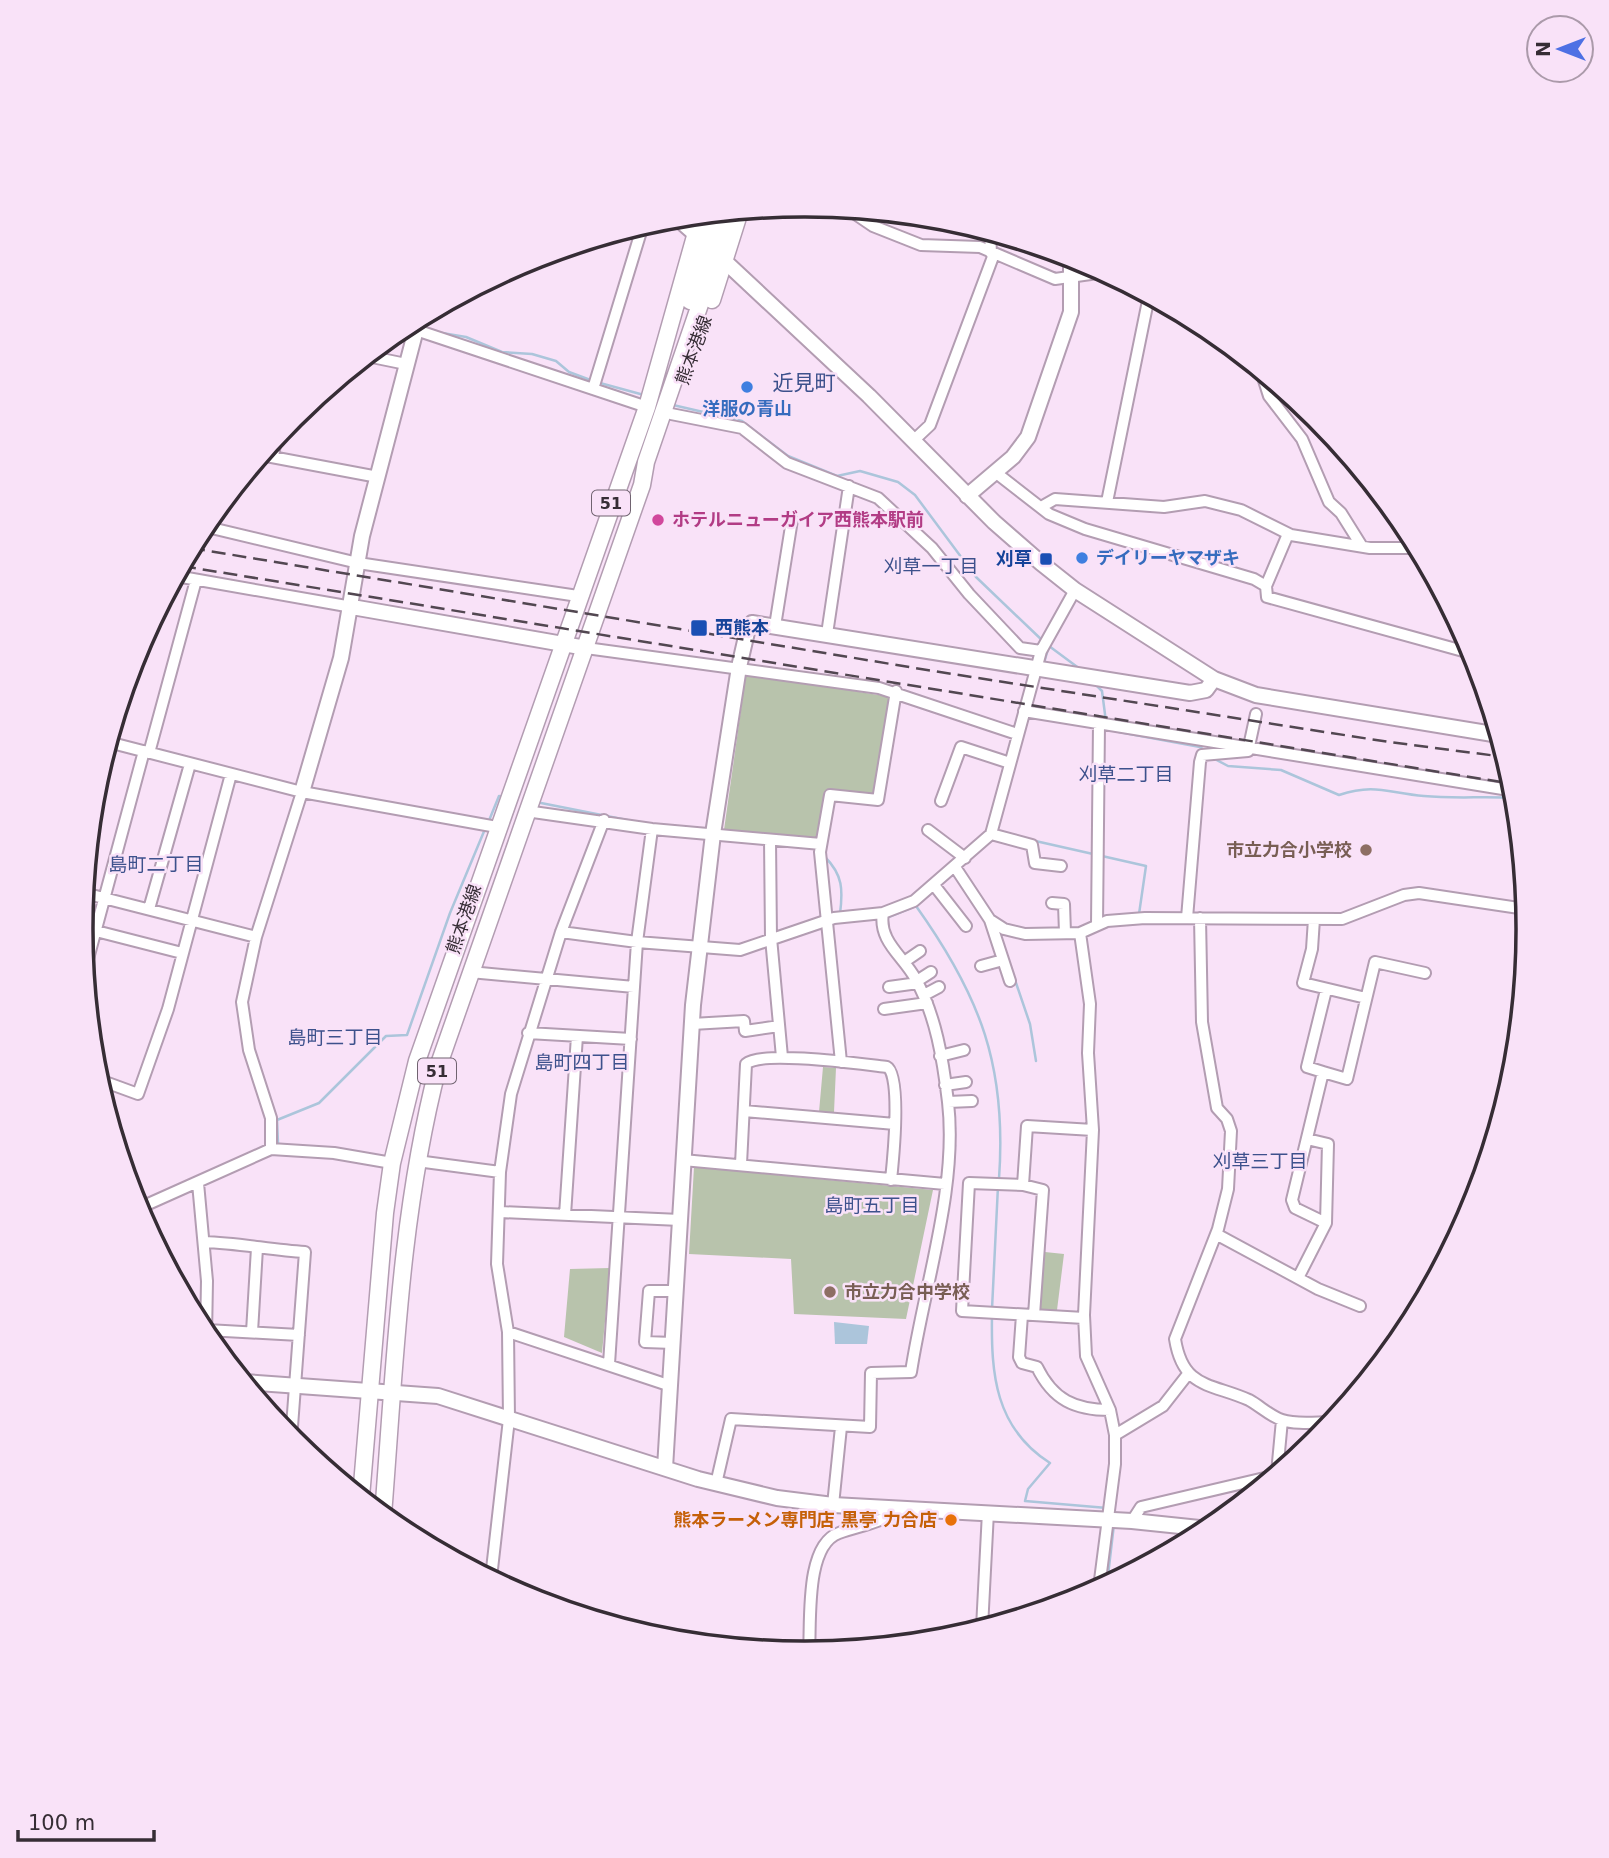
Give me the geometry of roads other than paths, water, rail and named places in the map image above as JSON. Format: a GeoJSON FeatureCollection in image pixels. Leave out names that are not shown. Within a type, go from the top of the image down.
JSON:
{"type":"FeatureCollection","features":[{"type":"Feature","properties":{"kind":"main road","name":"熊本港線"},"geometry":{"type":"LineString","coordinates":[[384,1503],[404,1242],[417,1161],[438,1067],[642,485],[658,423],[712,249],[732,221]]}},
{"type":"Feature","properties":{"kind":"main road","name":"熊本港線"},"geometry":{"type":"LineString","coordinates":[[362,1486],[380,1255],[392,1163],[429,1020],[647,407],[661,363],[662,348],[723,222]]}},
{"type":"Feature","properties":{"kind":"main road","name":"熊本港線"},"geometry":{"type":"LineString","coordinates":[[642,485],[653,466],[671,414],[712,249],[712,223]]}},
{"type":"Feature","properties":{"kind":"main road","name":"熊本港線"},"geometry":{"type":"LineString","coordinates":[[704,224],[712,249]]}},
{"type":"Feature","properties":{"kind":"street"},"geometry":{"type":"LineString","coordinates":[[864,220],[921,244],[980,247],[1055,279],[1086,275]]}},
{"type":"Feature","properties":{"kind":"street"},"geometry":{"type":"LineString","coordinates":[[687,227],[913,441],[994,522],[1075,590],[1214,679],[1256,695],[1488,733]]}},
{"type":"Feature","properties":{"kind":"street"},"geometry":{"type":"LineString","coordinates":[[593,389],[639,237]]}},
{"type":"Feature","properties":{"kind":"street"},"geometry":{"type":"LineString","coordinates":[[913,441],[930,425],[993,254],[991,243]]}},
{"type":"Feature","properties":{"kind":"street"},"geometry":{"type":"LineString","coordinates":[[967,496],[1013,457],[1028,437],[1071,312],[1072,269]]}},
{"type":"Feature","properties":{"kind":"street"},"geometry":{"type":"LineString","coordinates":[[1107,502],[1147,306]]}},
{"type":"Feature","properties":{"kind":"street"},"geometry":{"type":"LineString","coordinates":[[425,328],[647,407]]}},
{"type":"Feature","properties":{"kind":"street"},"geometry":{"type":"LineString","coordinates":[[271,1149],[271,1118],[248,1050],[242,1002],[256,937],[302,792],[352,607],[362,536],[413,335]]}},
{"type":"Feature","properties":{"kind":"street"},"geometry":{"type":"LineString","coordinates":[[379,358],[406,364]]}},
{"type":"Feature","properties":{"kind":"street"},"geometry":{"type":"LineString","coordinates":[[1266,388],[1269,396],[1302,439],[1329,502],[1341,513],[1362,545]]}},
{"type":"Feature","properties":{"kind":"street"},"geometry":{"type":"LineString","coordinates":[[671,414],[742,428],[787,463],[878,498],[910,526],[1020,648],[1041,651]]}},
{"type":"Feature","properties":{"kind":"street"},"geometry":{"type":"LineString","coordinates":[[272,457],[378,477]]}},
{"type":"Feature","properties":{"kind":"street"},"geometry":{"type":"LineString","coordinates":[[995,472],[1049,514],[1085,529],[1254,579],[1266,586]]}},
{"type":"Feature","properties":{"kind":"street"},"geometry":{"type":"LineString","coordinates":[[827,634],[849,486]]}},
{"type":"Feature","properties":{"kind":"street"},"geometry":{"type":"LineString","coordinates":[[1041,506],[1055,499],[1164,506],[1205,501],[1241,510],[1288,534],[1362,545],[1405,547]]}},
{"type":"Feature","properties":{"kind":"street"},"geometry":{"type":"LineString","coordinates":[[775,626],[792,520]]}},
{"type":"Feature","properties":{"kind":"street"},"geometry":{"type":"LineString","coordinates":[[216,529],[358,563],[578,596]]}},
{"type":"Feature","properties":{"kind":"street"},"geometry":{"type":"LineString","coordinates":[[1288,534],[1266,586],[1267,597],[1459,650]]}},
{"type":"Feature","properties":{"kind":"street"},"geometry":{"type":"LineString","coordinates":[[185,578],[586,648],[739,667],[896,691],[1017,734]]}},
{"type":"Feature","properties":{"kind":"street"},"geometry":{"type":"LineString","coordinates":[[93,941],[197,580]]}},
{"type":"Feature","properties":{"kind":"street"},"geometry":{"type":"LineString","coordinates":[[561,932],[637,942],[740,950],[826,920],[882,918],[906,906],[991,834],[1041,651],[1075,590]]}},
{"type":"Feature","properties":{"kind":"street"},"geometry":{"type":"LineString","coordinates":[[665,1468],[699,947],[713,834],[739,667],[752,623],[1190,693],[1206,690],[1214,679]]}},
{"type":"Feature","properties":{"kind":"street"},"geometry":{"type":"LineString","coordinates":[[841,1062],[821,844],[830,795],[878,800],[896,691]]}},
{"type":"Feature","properties":{"kind":"street"},"geometry":{"type":"LineString","coordinates":[[1024,711],[1503,789]]}},
{"type":"Feature","properties":{"kind":"street"},"geometry":{"type":"LineString","coordinates":[[1187,918],[1202,755],[1248,751],[1256,715]]}},
{"type":"Feature","properties":{"kind":"street"},"geometry":{"type":"LineString","coordinates":[[1097,925],[1099,724]]}},
{"type":"Feature","properties":{"kind":"street"},"geometry":{"type":"LineString","coordinates":[[117,744],[302,792],[497,827]]}},
{"type":"Feature","properties":{"kind":"street"},"geometry":{"type":"LineString","coordinates":[[941,801],[961,747],[1010,762]]}},
{"type":"Feature","properties":{"kind":"street"},"geometry":{"type":"LineString","coordinates":[[149,909],[190,764]]}},
{"type":"Feature","properties":{"kind":"street"},"geometry":{"type":"LineString","coordinates":[[110,1084],[138,1094],[167,1009],[230,774]]}},
{"type":"Feature","properties":{"kind":"street"},"geometry":{"type":"LineString","coordinates":[[526,811],[652,828],[821,844]]}},
{"type":"Feature","properties":{"kind":"street"},"geometry":{"type":"LineString","coordinates":[[492,1568],[509,1419],[508,1332],[498,1264],[500,1172],[511,1094],[561,932],[604,820]]}},
{"type":"Feature","properties":{"kind":"street"},"geometry":{"type":"LineString","coordinates":[[609,1364],[621,1218],[637,942],[652,828]]}},
{"type":"Feature","properties":{"kind":"street"},"geometry":{"type":"LineString","coordinates":[[929,830],[965,858]]}},
{"type":"Feature","properties":{"kind":"street"},"geometry":{"type":"LineString","coordinates":[[991,834],[1032,845],[1034,863],[1061,866]]}},
{"type":"Feature","properties":{"kind":"street"},"geometry":{"type":"LineString","coordinates":[[770,840],[771,938],[782,1058]]}},
{"type":"Feature","properties":{"kind":"street"},"geometry":{"type":"LineString","coordinates":[[955,867],[990,920],[1010,981]]}},
{"type":"Feature","properties":{"kind":"street"},"geometry":{"type":"LineString","coordinates":[[934,885],[966,926]]}},
{"type":"Feature","properties":{"kind":"street"},"geometry":{"type":"LineString","coordinates":[[990,920],[1016,933],[1080,933],[1097,925],[1121,920],[1314,919],[1357,916],[1404,895],[1419,893],[1516,907]]}},
{"type":"Feature","properties":{"kind":"street"},"geometry":{"type":"LineString","coordinates":[[94,895],[256,937]]}},
{"type":"Feature","properties":{"kind":"street"},"geometry":{"type":"LineString","coordinates":[[1052,903],[1064,904],[1065,933]]}},
{"type":"Feature","properties":{"kind":"street"},"geometry":{"type":"LineString","coordinates":[[882,918],[895,924]]}},
{"type":"Feature","properties":{"kind":"street"},"geometry":{"type":"LineString","coordinates":[[716,1484],[731,1419],[870,1427],[871,1373],[911,1372],[945,1184],[948,1161],[948,1102],[926,999],[918,982],[885,938],[882,918]]}},
{"type":"Feature","properties":{"kind":"street"},"geometry":{"type":"LineString","coordinates":[[1200,918],[1202,1022],[1216,1108],[1227,1119],[1231,1131],[1228,1189],[1216,1234],[1175,1339],[1178,1359],[1188,1374],[1216,1391],[1248,1400],[1282,1420],[1317,1422]]}},
{"type":"Feature","properties":{"kind":"street"},"geometry":{"type":"LineString","coordinates":[[1314,919],[1312,949],[1303,983],[1366,998]]}},
{"type":"Feature","properties":{"kind":"street"},"geometry":{"type":"LineString","coordinates":[[96,931],[182,953]]}},
{"type":"Feature","properties":{"kind":"street"},"geometry":{"type":"LineString","coordinates":[[1080,933],[1090,998],[1088,1053],[1093,1130],[1084,1318],[1086,1358],[1110,1410],[1115,1435],[1115,1464],[1101,1576]]}},
{"type":"Feature","properties":{"kind":"street"},"geometry":{"type":"LineString","coordinates":[[904,962],[920,951]]}},
{"type":"Feature","properties":{"kind":"street"},"geometry":{"type":"LineString","coordinates":[[981,966],[1003,960]]}},
{"type":"Feature","properties":{"kind":"street"},"geometry":{"type":"LineString","coordinates":[[1326,990],[1307,1067],[1347,1079],[1375,962],[1425,973]]}},
{"type":"Feature","properties":{"kind":"street"},"geometry":{"type":"LineString","coordinates":[[470,972],[634,987]]}},
{"type":"Feature","properties":{"kind":"street"},"geometry":{"type":"LineString","coordinates":[[889,987],[918,982],[931,972]]}},
{"type":"Feature","properties":{"kind":"street"},"geometry":{"type":"LineString","coordinates":[[884,1009],[926,999],[939,987]]}},
{"type":"Feature","properties":{"kind":"street"},"geometry":{"type":"LineString","coordinates":[[692,1024],[744,1021],[745,1031],[779,1026]]}},
{"type":"Feature","properties":{"kind":"street"},"geometry":{"type":"LineString","coordinates":[[528,1033],[631,1039]]}},
{"type":"Feature","properties":{"kind":"street"},"geometry":{"type":"LineString","coordinates":[[565,1215],[577,1036]]}},
{"type":"Feature","properties":{"kind":"street"},"geometry":{"type":"LineString","coordinates":[[940,1056],[964,1050]]}},
{"type":"Feature","properties":{"kind":"street"},"geometry":{"type":"LineString","coordinates":[[741,1164],[746,1064],[752,1059],[782,1058],[841,1062],[891,1069],[895,1124],[891,1180]]}},
{"type":"Feature","properties":{"kind":"street"},"geometry":{"type":"LineString","coordinates":[[1323,1072],[1292,1200],[1295,1208],[1326,1223]]}},
{"type":"Feature","properties":{"kind":"street"},"geometry":{"type":"LineString","coordinates":[[945,1085],[966,1082]]}},
{"type":"Feature","properties":{"kind":"street"},"geometry":{"type":"LineString","coordinates":[[948,1102],[972,1101]]}},
{"type":"Feature","properties":{"kind":"street"},"geometry":{"type":"LineString","coordinates":[[744,1111],[895,1124]]}},
{"type":"Feature","properties":{"kind":"street"},"geometry":{"type":"LineString","coordinates":[[1023,1185],[1027,1126],[1093,1130]]}},
{"type":"Feature","properties":{"kind":"street"},"geometry":{"type":"LineString","coordinates":[[1298,1278],[1326,1223],[1328,1144],[1307,1139]]}},
{"type":"Feature","properties":{"kind":"street"},"geometry":{"type":"LineString","coordinates":[[148,1204],[271,1149],[334,1153],[392,1163]]}},
{"type":"Feature","properties":{"kind":"street"},"geometry":{"type":"LineString","coordinates":[[683,1160],[945,1184]]}},
{"type":"Feature","properties":{"kind":"street"},"geometry":{"type":"LineString","coordinates":[[417,1161],[500,1172]]}},
{"type":"Feature","properties":{"kind":"street"},"geometry":{"type":"LineString","coordinates":[[198,1183],[204,1242],[206,1314]]}},
{"type":"Feature","properties":{"kind":"street"},"geometry":{"type":"LineString","coordinates":[[1034,1315],[1043,1190],[1023,1185],[969,1183],[962,1311],[1084,1318]]}},
{"type":"Feature","properties":{"kind":"street"},"geometry":{"type":"LineString","coordinates":[[500,1212],[680,1220]]}},
{"type":"Feature","properties":{"kind":"street"},"geometry":{"type":"LineString","coordinates":[[1216,1234],[1298,1278],[1360,1306]]}},
{"type":"Feature","properties":{"kind":"street"},"geometry":{"type":"LineString","coordinates":[[204,1242],[242,1243],[257,1248],[305,1252],[292,1423]]}},
{"type":"Feature","properties":{"kind":"street"},"geometry":{"type":"LineString","coordinates":[[252,1332],[257,1248]]}},
{"type":"Feature","properties":{"kind":"street"},"geometry":{"type":"LineString","coordinates":[[673,1343],[645,1342],[649,1291],[676,1290]]}},
{"type":"Feature","properties":{"kind":"street"},"geometry":{"type":"LineString","coordinates":[[1022,1315],[1019,1357],[1022,1363],[1037,1367],[1046,1386],[1072,1406],[1110,1410]]}},
{"type":"Feature","properties":{"kind":"street"},"geometry":{"type":"LineString","coordinates":[[508,1332],[671,1386]]}},
{"type":"Feature","properties":{"kind":"street"},"geometry":{"type":"LineString","coordinates":[[219,1333],[299,1335]]}},
{"type":"Feature","properties":{"kind":"street"},"geometry":{"type":"LineString","coordinates":[[1115,1435],[1163,1406],[1188,1374]]}},
{"type":"Feature","properties":{"kind":"street"},"geometry":{"type":"LineString","coordinates":[[257,1383],[438,1396],[716,1484],[765,1496],[833,1505],[1108,1519],[1190,1527]]}},
{"type":"Feature","properties":{"kind":"street"},"geometry":{"type":"LineString","coordinates":[[1277,1461],[1282,1420]]}},
{"type":"Feature","properties":{"kind":"street"},"geometry":{"type":"LineString","coordinates":[[833,1505],[841,1427]]}},
{"type":"Feature","properties":{"kind":"street"},"geometry":{"type":"LineString","coordinates":[[1132,1521],[1141,1507],[1255,1480]]}},
{"type":"Feature","properties":{"kind":"street"},"geometry":{"type":"LineString","coordinates":[[809,1641],[816,1560],[823,1542],[837,1533],[876,1523],[899,1508]]}},
{"type":"Feature","properties":{"kind":"street"},"geometry":{"type":"LineString","coordinates":[[983,1618],[989,1512]]}},
{"type":"Feature","properties":{"kind":"water"},"geometry":{"type":"Polygon","coordinates":[[[834,1322],[869,1326],[867,1344],[835,1344],[834,1322]]]}},
{"type":"Feature","properties":{"kind":"waterway"},"geometry":{"type":"LineString","coordinates":[[442,333],[466,337],[502,352],[532,354],[556,361],[569,372],[593,381]]}},
{"type":"Feature","properties":{"kind":"waterway"},"geometry":{"type":"LineString","coordinates":[[600,383],[644,395]]}},
{"type":"Feature","properties":{"kind":"waterway"},"geometry":{"type":"LineString","coordinates":[[673,405],[742,421],[788,456],[837,476],[860,471],[898,482],[915,495],[976,577],[1044,642]]}},
{"type":"Feature","properties":{"kind":"waterway"},"geometry":{"type":"LineString","coordinates":[[1049,646],[1080,669]]}},
{"type":"Feature","properties":{"kind":"waterway"},"geometry":{"type":"LineString","coordinates":[[1044,663],[1048,649]]}},
{"type":"Feature","properties":{"kind":"waterway"},"geometry":{"type":"LineString","coordinates":[[1094,683],[1102,691],[1106,722]]}},
{"type":"Feature","properties":{"kind":"waterway"},"geometry":{"type":"LineString","coordinates":[[1119,732],[1200,747],[1204,750]]}},
{"type":"Feature","properties":{"kind":"waterway"},"geometry":{"type":"LineString","coordinates":[[1211,757],[1228,766],[1281,770],[1339,795],[1372,789],[1435,797],[1504,798]]}},
{"type":"Feature","properties":{"kind":"waterway"},"geometry":{"type":"LineString","coordinates":[[488,823],[499,796],[505,797]]}},
{"type":"Feature","properties":{"kind":"waterway"},"geometry":{"type":"LineString","coordinates":[[536,802],[642,823]]}},
{"type":"Feature","properties":{"kind":"waterway"},"geometry":{"type":"LineString","coordinates":[[273,1145],[278,1143],[277,1120],[319,1103],[386,1036],[407,1035],[450,913],[485,829]]}},
{"type":"Feature","properties":{"kind":"waterway"},"geometry":{"type":"LineString","coordinates":[[1031,840],[1093,854]]}},
{"type":"Feature","properties":{"kind":"waterway"},"geometry":{"type":"LineString","coordinates":[[1102,856],[1146,866],[1139,914]]}},
{"type":"Feature","properties":{"kind":"waterway"},"geometry":{"type":"LineString","coordinates":[[825,857],[835,870],[840,883],[840,914]]}},
{"type":"Feature","properties":{"kind":"waterway"},"geometry":{"type":"LineString","coordinates":[[916,906],[932,892]]}},
{"type":"Feature","properties":{"kind":"waterway"},"geometry":{"type":"LineString","coordinates":[[886,918],[916,906],[958,971],[973,1003],[985,1035],[999,1102],[999,1179]]}},
{"type":"Feature","properties":{"kind":"waterway"},"geometry":{"type":"LineString","coordinates":[[1015,980],[1030,1024],[1036,1061]]}},
{"type":"Feature","properties":{"kind":"waterway"},"geometry":{"type":"LineString","coordinates":[[953,1105],[955,1129]]}},
{"type":"Feature","properties":{"kind":"waterway"},"geometry":{"type":"LineString","coordinates":[[952,1180],[955,1145]]}},
{"type":"Feature","properties":{"kind":"waterway"},"geometry":{"type":"LineString","coordinates":[[992,1309],[998,1186]]}},
{"type":"Feature","properties":{"kind":"waterway"},"geometry":{"type":"LineString","coordinates":[[992,1315],[995,1379],[1007,1416],[1032,1449],[1050,1463],[1028,1489],[1025,1501],[1107,1508]]}},
{"type":"Feature","properties":{"kind":"waterway"},"geometry":{"type":"LineString","coordinates":[[1108,1572],[1114,1524]]}},
{"type":"Feature","properties":{"kind":"railway"},"geometry":{"type":"LineString","coordinates":[[203,550],[927,670],[1389,742],[1495,756]]}},
{"type":"Feature","properties":{"kind":"railway"},"geometry":{"type":"LineString","coordinates":[[191,568],[1501,782]]}},
{"type":"Feature","properties":{"kind":"place","name":"洋服の青山"},"geometry":{"type":"Point","coordinates":[747,387]}},
{"type":"Feature","properties":{"kind":"place","name":"ホテルニューガイア西熊本駅前"},"geometry":{"type":"Point","coordinates":[658,520]}},
{"type":"Feature","properties":{"kind":"place","name":"デイリーヤマザキ"},"geometry":{"type":"Point","coordinates":[1082,558]}},
{"type":"Feature","properties":{"kind":"place","name":"刈草"},"geometry":{"type":"Point","coordinates":[1046,559]}},
{"type":"Feature","properties":{"kind":"place","name":"西熊本"},"geometry":{"type":"Point","coordinates":[699,628]}},
{"type":"Feature","properties":{"kind":"place","name":"市立力合小学校"},"geometry":{"type":"Point","coordinates":[1366,850]}},
{"type":"Feature","properties":{"kind":"place","name":"市立力合中学校"},"geometry":{"type":"Point","coordinates":[830,1292]}},
{"type":"Feature","properties":{"kind":"place","name":"熊本ラーメン専門店 黒亭 力合店"},"geometry":{"type":"Point","coordinates":[951,1520]}},
{"type":"Feature","properties":{"kind":"district","name":"近見町"},"geometry":{"type":"Point","coordinates":[804,383]}},
{"type":"Feature","properties":{"kind":"district","name":"刈草一丁目"},"geometry":{"type":"Point","coordinates":[931,566]}},
{"type":"Feature","properties":{"kind":"district","name":"刈草二丁目"},"geometry":{"type":"Point","coordinates":[1126,774]}},
{"type":"Feature","properties":{"kind":"district","name":"島町二丁目"},"geometry":{"type":"Point","coordinates":[156,864]}},
{"type":"Feature","properties":{"kind":"district","name":"島町三丁目"},"geometry":{"type":"Point","coordinates":[335,1037]}},
{"type":"Feature","properties":{"kind":"district","name":"島町四丁目"},"geometry":{"type":"Point","coordinates":[582,1062]}},
{"type":"Feature","properties":{"kind":"district","name":"刈草三丁目"},"geometry":{"type":"Point","coordinates":[1260,1161]}},
{"type":"Feature","properties":{"kind":"district","name":"島町五丁目"},"geometry":{"type":"Point","coordinates":[872,1205]}}]}
